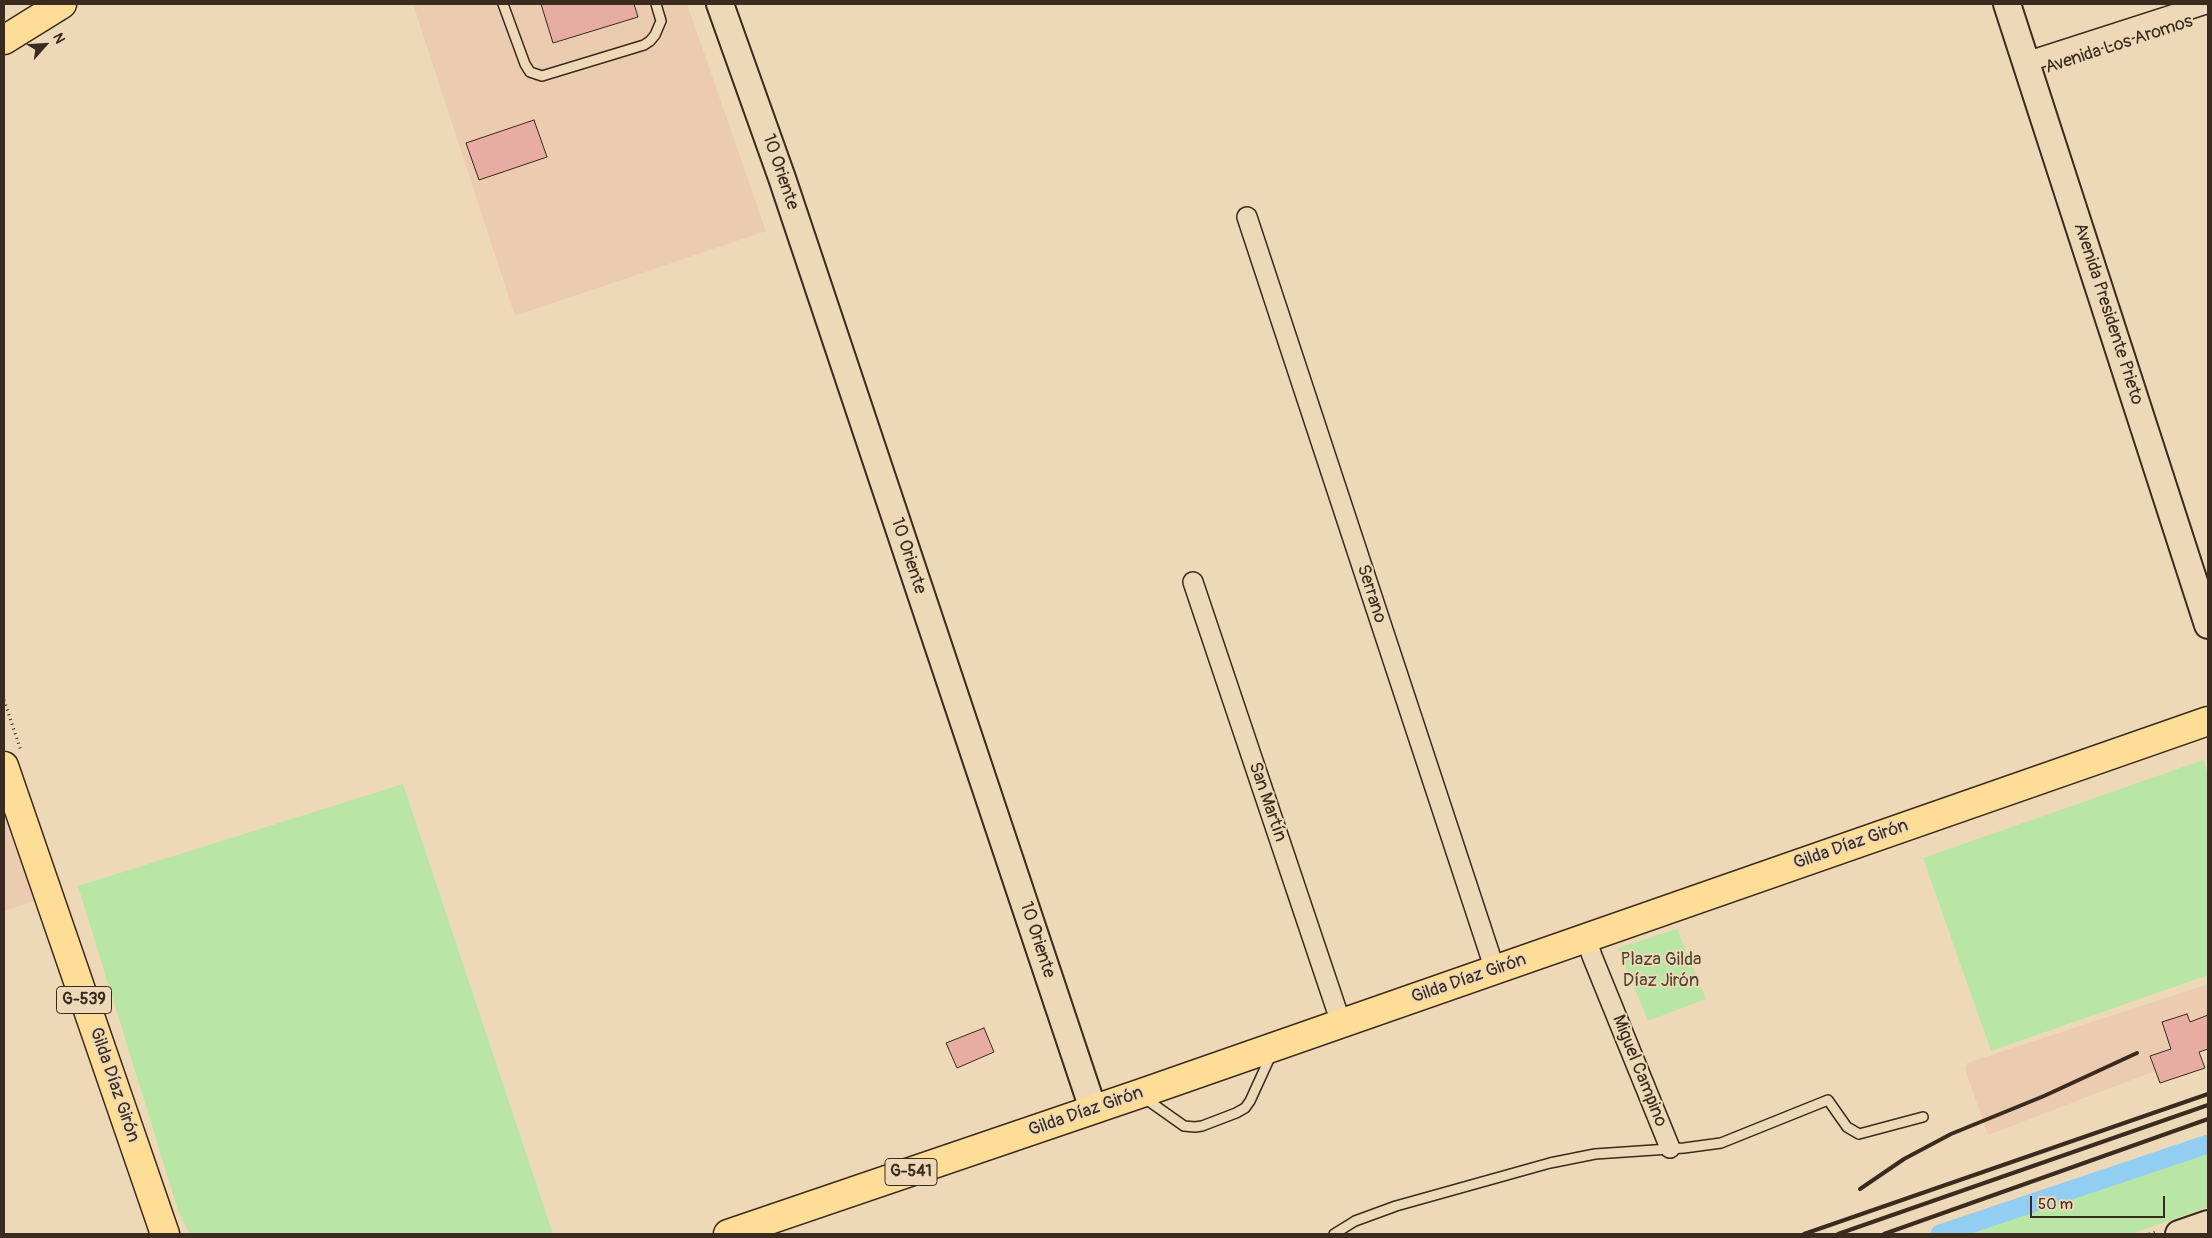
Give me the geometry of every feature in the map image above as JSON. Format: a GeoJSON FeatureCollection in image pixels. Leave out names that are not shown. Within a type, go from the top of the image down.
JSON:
{"type":"FeatureCollection","features":[{"type":"Feature","properties":{"kind":"main road"},"geometry":{"type":"LineString","coordinates":[[4,19],[51,4]]}},
{"type":"Feature","properties":{"kind":"main road"},"geometry":{"type":"LineString","coordinates":[[4,40],[62,4]]}},
{"type":"Feature","properties":{"kind":"main road","name":"Gilda Díaz Girón"},"geometry":{"type":"LineString","coordinates":[[728,1234],[1093,1110],[2208,721]]}},
{"type":"Feature","properties":{"kind":"main road","name":"Gilda Díaz Girón"},"geometry":{"type":"LineString","coordinates":[[4,766],[165,1234]]}},
{"type":"Feature","properties":{"kind":"street","name":"10 Oriente"},"geometry":{"type":"LineString","coordinates":[[720,4],[788,197],[1093,1110]]}},
{"type":"Feature","properties":{"kind":"street","name":"Avenida Presidente Prieto"},"geometry":{"type":"LineString","coordinates":[[2007,4],[2208,625]]}},
{"type":"Feature","properties":{"kind":"street","name":"Avenida Los Aromos"},"geometry":{"type":"LineString","coordinates":[[2028,68],[2206,4]]}},
{"type":"Feature","properties":{"kind":"street","name":"Avenida Los Aromos"},"geometry":{"type":"LineString","coordinates":[[2028,68],[2208,16]]}},
{"type":"Feature","properties":{"kind":"street","name":"Serrano"},"geometry":{"type":"LineString","coordinates":[[1247,217],[1494,970]]}},
{"type":"Feature","properties":{"kind":"street","name":"San Martín"},"geometry":{"type":"LineString","coordinates":[[1193,582],[1341,1023]]}},
{"type":"Feature","properties":{"kind":"street","name":"Miguel Campino"},"geometry":{"type":"LineString","coordinates":[[1586,938],[1670,1148]]}},
{"type":"Feature","properties":{"kind":"street"},"geometry":{"type":"LineString","coordinates":[[2179,1234],[2208,1224]]}},
{"type":"Feature","properties":{"kind":"lane"},"geometry":{"type":"LineString","coordinates":[[503,4],[525,64],[530,72],[542,76],[644,45],[655,35],[661,20],[656,4]]}},
{"type":"Feature","properties":{"kind":"lane"},"geometry":{"type":"LineString","coordinates":[[1139,1094],[1184,1126],[1195,1128],[1202,1126],[1236,1114],[1245,1108],[1275,1046]]}},
{"type":"Feature","properties":{"kind":"lane"},"geometry":{"type":"LineString","coordinates":[[1334,1234],[1354,1221],[1396,1206],[1550,1163],[1595,1154],[1684,1148],[1721,1143],[1828,1100],[1848,1127],[1859,1134],[1923,1117]]}},
{"type":"Feature","properties":{"kind":"shaded area"},"geometry":{"type":"Polygon","coordinates":[[[413,4],[687,4],[766,231],[515,316],[413,4]]]}},
{"type":"Feature","properties":{"kind":"shaded area"},"geometry":{"type":"Polygon","coordinates":[[[4,808],[34,901],[4,911],[4,808]]]}},
{"type":"Feature","properties":{"kind":"shaded area"},"geometry":{"type":"Polygon","coordinates":[[[2208,984],[2208,1049],[2199,1052],[2205,1068],[2160,1083],[2155,1071],[1988,1135],[1965,1069],[1967,1063],[2208,984]]]}},
{"type":"Feature","properties":{"kind":"green space"},"geometry":{"type":"Polygon","coordinates":[[[2203,760],[2208,774],[2208,975],[1991,1051],[1923,858],[2203,760]]]}},
{"type":"Feature","properties":{"kind":"green space"},"geometry":{"type":"Polygon","coordinates":[[[403,784],[553,1234],[190,1234],[178,1210],[78,886],[403,784]]]}},
{"type":"Feature","properties":{"kind":"green space","name":"Plaza Gilda Díaz Jirón"},"geometry":{"type":"Polygon","coordinates":[[[1677,929],[1706,999],[1648,1021],[1618,948],[1677,929]]]}},
{"type":"Feature","properties":{"kind":"green space"},"geometry":{"type":"Polygon","coordinates":[[[2208,1149],[2208,1207],[2131,1234],[1955,1234],[2208,1149]]]}},
{"type":"Feature","properties":{"kind":"building"},"geometry":{"type":"Polygon","coordinates":[[[541,4],[634,4],[638,17],[553,43],[541,4]]]}},
{"type":"Feature","properties":{"kind":"building"},"geometry":{"type":"Polygon","coordinates":[[[534,120],[547,157],[479,180],[466,143],[534,120]]]}},
{"type":"Feature","properties":{"kind":"building"},"geometry":{"type":"Polygon","coordinates":[[[2187,1014],[2190,1022],[2208,1015],[2208,1049],[2199,1052],[2205,1068],[2160,1083],[2150,1056],[2171,1049],[2162,1022],[2187,1014]]]}},
{"type":"Feature","properties":{"kind":"building"},"geometry":{"type":"Polygon","coordinates":[[[984,1028],[994,1052],[957,1068],[946,1043],[984,1028]]]}},
{"type":"Feature","properties":{"kind":"waterway"},"geometry":{"type":"LineString","coordinates":[[1940,1234],[2208,1144]]}},
{"type":"Feature","properties":{"kind":"railway"},"geometry":{"type":"LineString","coordinates":[[1860,1189],[1904,1159],[1951,1134],[2044,1096],[2137,1053]]}},
{"type":"Feature","properties":{"kind":"railway"},"geometry":{"type":"LineString","coordinates":[[1804,1234],[2208,1094]]}},
{"type":"Feature","properties":{"kind":"railway"},"geometry":{"type":"LineString","coordinates":[[1838,1234],[2208,1105]]}},
{"type":"Feature","properties":{"kind":"railway"},"geometry":{"type":"LineString","coordinates":[[1884,1234],[2208,1119]]}}]}
